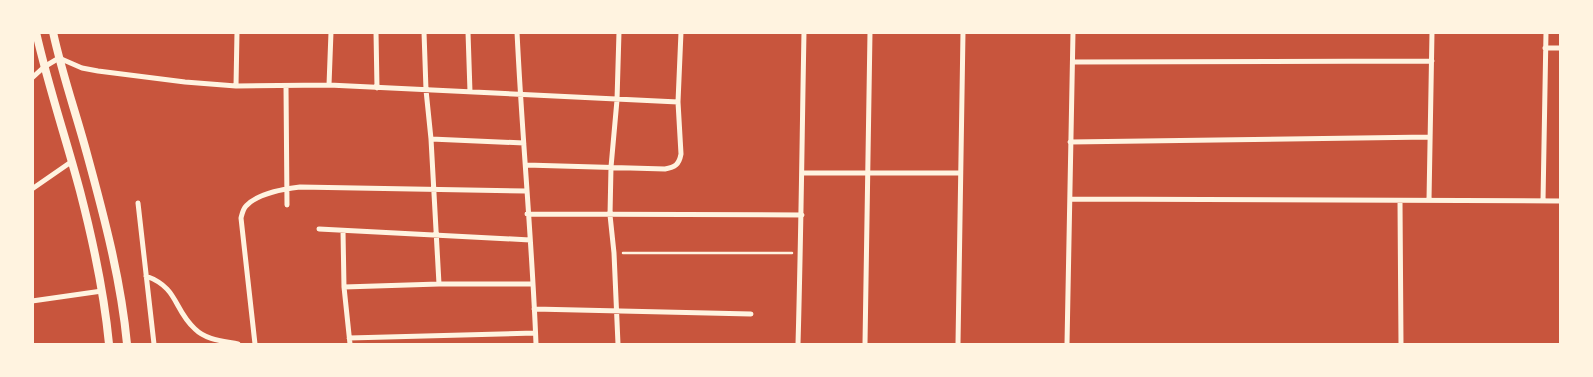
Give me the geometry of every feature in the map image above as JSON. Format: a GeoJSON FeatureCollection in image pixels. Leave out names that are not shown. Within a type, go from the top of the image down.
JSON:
{"type":"FeatureCollection","features":[{"type":"Feature","properties":{"kind":"main road"},"geometry":{"type":"LineString","coordinates":[[36,32],[87,221],[102,291],[109,344]]}},
{"type":"Feature","properties":{"kind":"main road"},"geometry":{"type":"LineString","coordinates":[[53,32],[112,250],[128,344]]}},
{"type":"Feature","properties":{"kind":"street"},"geometry":{"type":"LineString","coordinates":[[236,32],[236,86]]}},
{"type":"Feature","properties":{"kind":"street"},"geometry":{"type":"LineString","coordinates":[[329,85],[331,32]]}},
{"type":"Feature","properties":{"kind":"street"},"geometry":{"type":"LineString","coordinates":[[376,32],[377,88]]}},
{"type":"Feature","properties":{"kind":"street"},"geometry":{"type":"LineString","coordinates":[[424,32],[439,284]]}},
{"type":"Feature","properties":{"kind":"street"},"geometry":{"type":"LineString","coordinates":[[468,32],[470,92]]}},
{"type":"Feature","properties":{"kind":"street"},"geometry":{"type":"LineString","coordinates":[[517,32],[536,344]]}},
{"type":"Feature","properties":{"kind":"street"},"geometry":{"type":"LineString","coordinates":[[618,344],[614,253],[610,215],[619,32]]}},
{"type":"Feature","properties":{"kind":"street"},"geometry":{"type":"LineString","coordinates":[[526,165],[665,169],[676,165],[681,154],[678,102],[681,32]]}},
{"type":"Feature","properties":{"kind":"street"},"geometry":{"type":"LineString","coordinates":[[798,344],[799,253],[802,215],[804,32]]}},
{"type":"Feature","properties":{"kind":"street"},"geometry":{"type":"LineString","coordinates":[[865,344],[870,32]]}},
{"type":"Feature","properties":{"kind":"street"},"geometry":{"type":"LineString","coordinates":[[958,344],[963,32]]}},
{"type":"Feature","properties":{"kind":"street"},"geometry":{"type":"LineString","coordinates":[[1067,344],[1073,32]]}},
{"type":"Feature","properties":{"kind":"street"},"geometry":{"type":"LineString","coordinates":[[1429,200],[1432,32]]}},
{"type":"Feature","properties":{"kind":"street"},"geometry":{"type":"LineString","coordinates":[[1543,201],[1546,32]]}},
{"type":"Feature","properties":{"kind":"street"},"geometry":{"type":"LineString","coordinates":[[1545,48],[1560,48]]}},
{"type":"Feature","properties":{"kind":"street"},"geometry":{"type":"LineString","coordinates":[[32,78],[44,67],[59,58],[82,68],[98,71],[236,86],[329,85],[678,102]]}},
{"type":"Feature","properties":{"kind":"street"},"geometry":{"type":"LineString","coordinates":[[1073,62],[1432,61]]}},
{"type":"Feature","properties":{"kind":"street"},"geometry":{"type":"LineString","coordinates":[[286,86],[287,205]]}},
{"type":"Feature","properties":{"kind":"street"},"geometry":{"type":"LineString","coordinates":[[1070,142],[1430,137]]}},
{"type":"Feature","properties":{"kind":"street"},"geometry":{"type":"LineString","coordinates":[[431,139],[524,143]]}},
{"type":"Feature","properties":{"kind":"street"},"geometry":{"type":"LineString","coordinates":[[32,189],[71,162]]}},
{"type":"Feature","properties":{"kind":"street"},"geometry":{"type":"LineString","coordinates":[[802,173],[960,173]]}},
{"type":"Feature","properties":{"kind":"street"},"geometry":{"type":"LineString","coordinates":[[255,344],[241,218],[245,208],[254,200],[270,193],[300,188],[526,190]]}},
{"type":"Feature","properties":{"kind":"street"},"geometry":{"type":"LineString","coordinates":[[1070,199],[1560,202]]}},
{"type":"Feature","properties":{"kind":"street"},"geometry":{"type":"LineString","coordinates":[[1400,201],[1401,344]]}},
{"type":"Feature","properties":{"kind":"street"},"geometry":{"type":"LineString","coordinates":[[138,204],[154,344]]}},
{"type":"Feature","properties":{"kind":"street"},"geometry":{"type":"LineString","coordinates":[[527,214],[802,215]]}},
{"type":"Feature","properties":{"kind":"street"},"geometry":{"type":"LineString","coordinates":[[320,228],[530,240]]}},
{"type":"Feature","properties":{"kind":"street"},"geometry":{"type":"LineString","coordinates":[[343,230],[344,287],[349,341],[535,334]]}},
{"type":"Feature","properties":{"kind":"street"},"geometry":{"type":"LineString","coordinates":[[146,276],[163,284],[195,330],[209,338],[238,344]]}},
{"type":"Feature","properties":{"kind":"street"},"geometry":{"type":"LineString","coordinates":[[344,287],[533,284]]}},
{"type":"Feature","properties":{"kind":"street"},"geometry":{"type":"LineString","coordinates":[[32,301],[102,291]]}},
{"type":"Feature","properties":{"kind":"street"},"geometry":{"type":"LineString","coordinates":[[534,309],[751,314]]}},
{"type":"Feature","properties":{"kind":"path"},"geometry":{"type":"LineString","coordinates":[[614,253],[799,253]]}}]}
